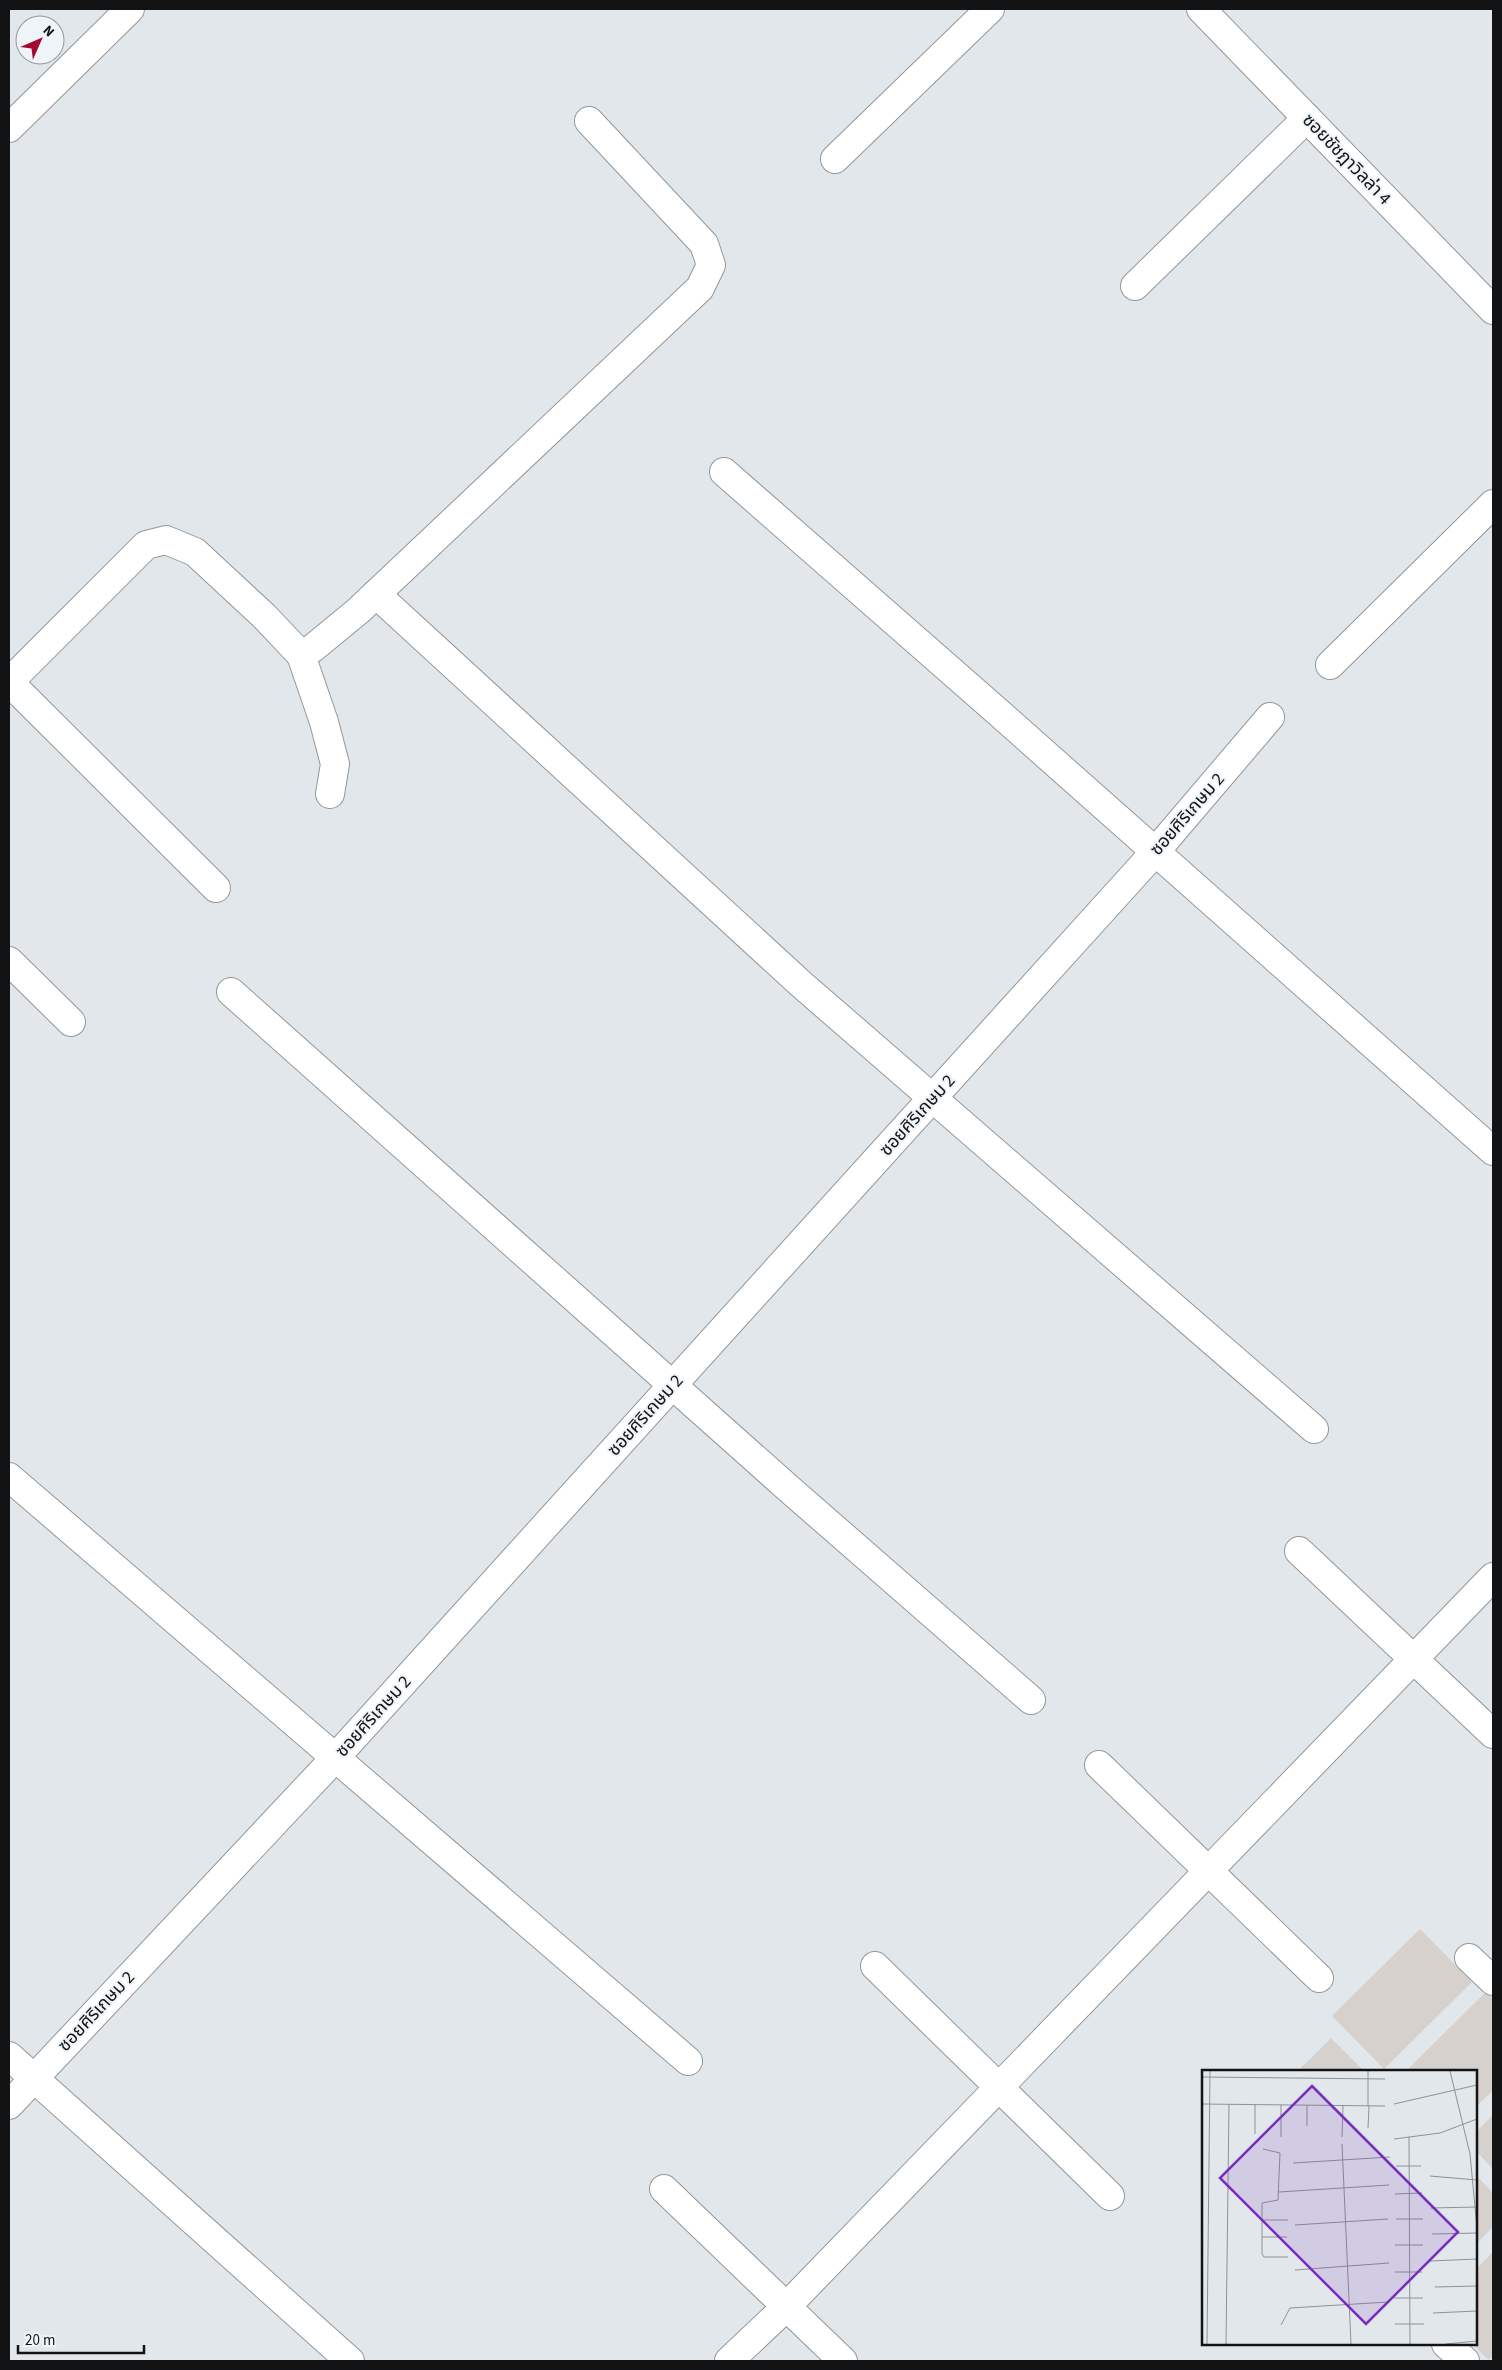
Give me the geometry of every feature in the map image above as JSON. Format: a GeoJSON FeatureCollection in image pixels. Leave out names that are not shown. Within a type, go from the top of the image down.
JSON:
{"type":"FeatureCollection","features":[{"type":"Feature","properties":{"kind":"street"},"geometry":{"type":"LineString","coordinates":[[9,128],[130,9]]}},
{"type":"Feature","properties":{"kind":"street"},"geometry":{"type":"LineString","coordinates":[[835,159],[990,9]]}},
{"type":"Feature","properties":{"kind":"street","name":"ซอยชัชฎาวิลล่า 4"},"geometry":{"type":"LineString","coordinates":[[1201,9],[1493,310]]}},
{"type":"Feature","properties":{"kind":"street"},"geometry":{"type":"LineString","coordinates":[[1135,286],[1307,118]]}},
{"type":"Feature","properties":{"kind":"street"},"geometry":{"type":"LineString","coordinates":[[301,655],[314,648],[376,594],[700,288],[711,265],[704,244],[589,121]]}},
{"type":"Feature","properties":{"kind":"street"},"geometry":{"type":"LineString","coordinates":[[724,472],[983,698],[1493,1152]]}},
{"type":"Feature","properties":{"kind":"street"},"geometry":{"type":"LineString","coordinates":[[1330,665],[1493,504]]}},
{"type":"Feature","properties":{"kind":"street"},"geometry":{"type":"LineString","coordinates":[[216,888],[9,682],[146,545],[166,540],[196,552],[264,616],[301,655],[324,722],[335,764],[330,794]]}},
{"type":"Feature","properties":{"kind":"street"},"geometry":{"type":"LineString","coordinates":[[376,594],[794,977],[1314,1429]]}},
{"type":"Feature","properties":{"kind":"street","name":"ซอยศิริเกษม 2"},"geometry":{"type":"LineString","coordinates":[[9,2104],[335,1758],[1155,852],[1270,716]]}},
{"type":"Feature","properties":{"kind":"street"},"geometry":{"type":"LineString","coordinates":[[9,961],[70,1022]]}},
{"type":"Feature","properties":{"kind":"street"},"geometry":{"type":"LineString","coordinates":[[232,992],[672,1385],[1031,1700]]}},
{"type":"Feature","properties":{"kind":"street"},"geometry":{"type":"LineString","coordinates":[[9,1477],[688,2061]]}},
{"type":"Feature","properties":{"kind":"street"},"geometry":{"type":"LineString","coordinates":[[1299,1551],[1493,1734]]}},
{"type":"Feature","properties":{"kind":"street"},"geometry":{"type":"LineString","coordinates":[[729,2361],[786,2307],[1493,1577]]}},
{"type":"Feature","properties":{"kind":"street"},"geometry":{"type":"LineString","coordinates":[[1099,1765],[1319,1978]]}},
{"type":"Feature","properties":{"kind":"street"},"geometry":{"type":"LineString","coordinates":[[1469,1958],[1493,1981]]}},
{"type":"Feature","properties":{"kind":"street"},"geometry":{"type":"LineString","coordinates":[[875,1966],[1110,2196]]}},
{"type":"Feature","properties":{"kind":"street"},"geometry":{"type":"LineString","coordinates":[[9,2056],[350,2361]]}},
{"type":"Feature","properties":{"kind":"street"},"geometry":{"type":"LineString","coordinates":[[664,2189],[843,2361]]}},
{"type":"Feature","properties":{"kind":"street"},"geometry":{"type":"LineString","coordinates":[[1447,2345],[1465,2361]]}},
{"type":"Feature","properties":{"kind":"building"},"geometry":{"type":"Polygon","coordinates":[[[1420,1929],[1472,1982],[1384,2069],[1332,2016],[1420,1929]]]}},
{"type":"Feature","properties":{"kind":"building"},"geometry":{"type":"Polygon","coordinates":[[[1486,1992],[1493,1999],[1493,2090],[1477,2106],[1477,2070],[1407,2070],[1486,1992]]]}},
{"type":"Feature","properties":{"kind":"building"},"geometry":{"type":"Polygon","coordinates":[[[1331,2038],[1363,2070],[1299,2070],[1331,2038]]]}},
{"type":"Feature","properties":{"kind":"building"},"geometry":{"type":"Polygon","coordinates":[[[1493,2115],[1493,2169],[1477,2152],[1477,2131],[1493,2115]]]}},
{"type":"Feature","properties":{"kind":"building"},"geometry":{"type":"Polygon","coordinates":[[[1477,2176],[1493,2193],[1493,2227],[1477,2243],[1477,2176]]]}},
{"type":"Feature","properties":{"kind":"building"},"geometry":{"type":"Polygon","coordinates":[[[1493,2252],[1493,2356],[1489,2360],[1473,2345],[1477,2345],[1477,2268],[1493,2252]]]}}]}
